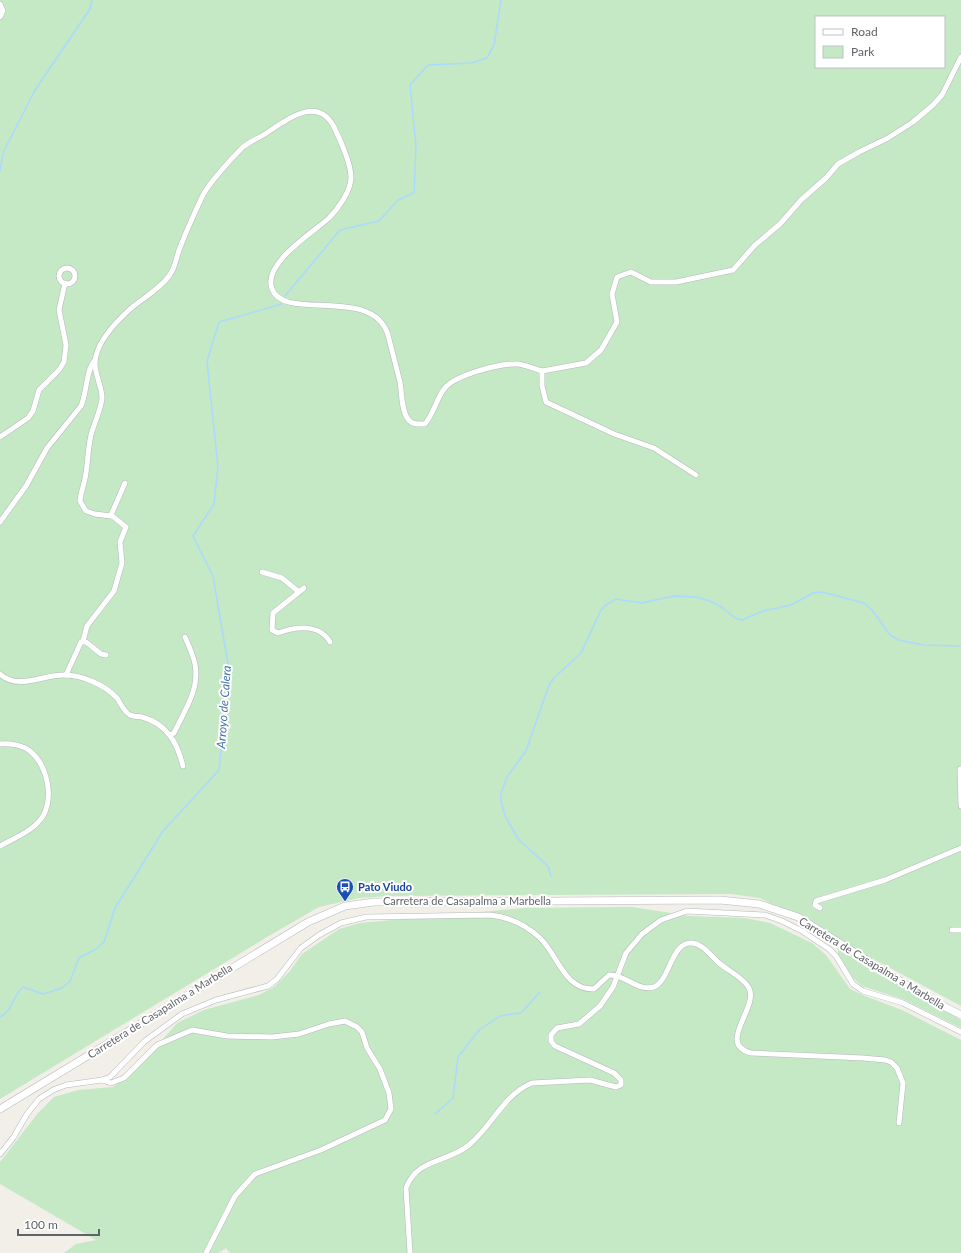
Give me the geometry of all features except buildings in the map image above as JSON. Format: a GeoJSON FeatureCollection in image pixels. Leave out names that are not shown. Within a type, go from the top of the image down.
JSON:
{"type":"FeatureCollection","features":[{"type":"Feature","properties":{"kind":"main road","name":"Carretera de Casapalma a Marbella"},"geometry":{"type":"LineString","coordinates":[[0,1109],[308,922],[345,906],[374,902],[720,900],[759,904],[798,917],[922,995],[961,1015]]}},
{"type":"Feature","properties":{"kind":"street"},"geometry":{"type":"LineString","coordinates":[[0,4],[3,11],[0,17]]}},
{"type":"Feature","properties":{"kind":"street"},"geometry":{"type":"LineString","coordinates":[[0,522],[26,486],[47,448],[81,406],[91,367],[99,348],[117,322],[129,310],[169,277],[204,194],[243,147],[296,114],[310,111],[326,116],[334,127],[350,170],[350,184],[338,207],[330,217],[292,246],[280,262],[273,273],[270,283],[273,292],[285,301],[300,304],[351,307],[375,316],[381,321],[385,328],[396,365],[405,415],[415,424],[425,424],[432,416],[444,389],[456,378],[502,366],[518,364],[542,371],[586,363],[601,350],[617,322],[612,294],[617,277],[631,272],[651,282],[676,282],[733,270],[754,245],[780,224],[801,200],[826,178],[838,164],[888,138],[913,122],[933,105],[942,95],[961,57]]}},
{"type":"Feature","properties":{"kind":"street"},"geometry":{"type":"LineString","coordinates":[[0,437],[28,418],[33,410],[39,390],[59,370],[64,362],[66,345],[59,310],[65,283]]}},
{"type":"Feature","properties":{"kind":"street"},"geometry":{"type":"LineString","coordinates":[[66,675],[77,649],[83,641],[87,626],[114,591],[122,563],[120,542],[126,527],[111,516],[86,511],[80,501],[91,435],[101,403],[101,391],[95,360]]}},
{"type":"Feature","properties":{"kind":"street"},"geometry":{"type":"LineString","coordinates":[[542,371],[541,379],[546,402],[607,432],[654,448],[696,475]]}},
{"type":"Feature","properties":{"kind":"street"},"geometry":{"type":"LineString","coordinates":[[111,516],[125,483]]}},
{"type":"Feature","properties":{"kind":"street"},"geometry":{"type":"LineString","coordinates":[[262,572],[282,578],[299,592]]}},
{"type":"Feature","properties":{"kind":"street"},"geometry":{"type":"LineString","coordinates":[[304,588],[273,613],[273,631],[278,633],[294,628],[305,627],[316,630],[327,637],[330,642]]}},
{"type":"Feature","properties":{"kind":"street"},"geometry":{"type":"LineString","coordinates":[[170,734],[174,733],[191,700],[194,690],[196,675],[195,663],[185,638]]}},
{"type":"Feature","properties":{"kind":"street"},"geometry":{"type":"LineString","coordinates":[[83,641],[106,656]]}},
{"type":"Feature","properties":{"kind":"street"},"geometry":{"type":"LineString","coordinates":[[0,674],[9,680],[17,681],[39,680],[49,676],[66,675],[98,684],[116,698],[129,714],[152,721],[170,734],[179,752],[182,766]]}},
{"type":"Feature","properties":{"kind":"street"},"geometry":{"type":"LineString","coordinates":[[0,744],[8,744],[29,750],[38,761],[46,775],[48,788],[47,805],[42,816],[33,827],[0,846]]}},
{"type":"Feature","properties":{"kind":"street"},"geometry":{"type":"LineString","coordinates":[[960,770],[961,806]]}},
{"type":"Feature","properties":{"kind":"street"},"geometry":{"type":"LineString","coordinates":[[820,908],[815,905],[816,902],[885,880],[961,848]]}},
{"type":"Feature","properties":{"kind":"street"},"geometry":{"type":"LineString","coordinates":[[410,1253],[406,1188],[410,1178],[416,1171],[423,1166],[457,1153],[469,1145],[507,1102],[525,1085],[532,1083],[590,1080],[616,1087],[621,1085],[621,1080],[614,1073],[601,1066],[568,1053],[553,1044],[550,1038],[554,1030],[579,1024],[593,1014],[613,987],[616,974],[626,954],[642,934],[661,920],[687,911],[765,915],[782,921],[819,941],[836,956],[853,984],[863,991],[903,1003],[961,1032]]}},
{"type":"Feature","properties":{"kind":"street"},"geometry":{"type":"LineString","coordinates":[[0,1154],[13,1138],[27,1114],[39,1100],[53,1090],[66,1085],[102,1080],[110,1077],[144,1041],[182,1014],[216,1000],[268,986],[277,979],[301,948],[318,935],[341,923],[366,917],[502,916],[525,926],[540,939],[566,976],[581,987],[594,989],[609,975],[616,974],[640,987],[656,986],[663,980],[672,958],[683,946],[690,943],[696,944],[703,948],[728,971],[742,980],[748,987],[751,1000],[738,1030],[737,1043],[739,1047],[744,1051],[751,1053],[863,1058],[891,1062],[897,1068],[903,1084],[899,1123]]}},
{"type":"Feature","properties":{"kind":"street"},"geometry":{"type":"LineString","coordinates":[[952,930],[961,930]]}},
{"type":"Feature","properties":{"kind":"street"},"geometry":{"type":"LineString","coordinates":[[102,1080],[111,1083],[124,1078],[157,1045],[192,1030],[227,1036],[272,1037],[299,1034],[329,1024],[345,1021],[357,1027],[362,1032],[367,1048],[380,1069],[389,1092],[391,1109],[385,1120],[321,1150],[255,1174],[235,1196],[206,1253]]}},
{"type":"Feature","properties":{"kind":"green space"},"geometry":{"type":"Polygon","coordinates":[[[0,0],[961,0],[961,1006],[760,898],[731,894],[388,896],[359,898],[319,907],[0,1099],[0,0]]]}},
{"type":"Feature","properties":{"kind":"green space"},"geometry":{"type":"Polygon","coordinates":[[[632,907],[690,916],[744,918],[770,923],[812,943],[826,955],[850,989],[902,1010],[961,1040],[961,1253],[230,1253],[226,1248],[218,1253],[64,1253],[76,1244],[96,1240],[0,1184],[0,1162],[38,1113],[54,1097],[78,1090],[113,1087],[134,1072],[177,1023],[204,1010],[259,995],[274,987],[290,971],[302,954],[339,929],[360,923],[523,908],[632,907]]]}},
{"type":"Feature","properties":{"kind":"green space"},"geometry":{"type":"Polygon","coordinates":[[[838,948],[864,966],[961,1020],[961,1028],[905,1000],[862,986],[853,978],[838,954],[838,948]]]}},
{"type":"Feature","properties":{"kind":"waterway"},"geometry":{"type":"LineString","coordinates":[[0,171],[3,153],[35,90],[90,9],[92,0]]}},
{"type":"Feature","properties":{"kind":"waterway","name":"Arroyo de Calera"},"geometry":{"type":"LineString","coordinates":[[285,296],[340,230],[379,221],[398,200],[414,193],[416,146],[410,85],[428,65],[471,63],[487,58],[494,45],[501,0]]}},
{"type":"Feature","properties":{"kind":"waterway","name":"Arroyo de Calera"},"geometry":{"type":"LineString","coordinates":[[0,1017],[8,1011],[19,991],[23,987],[43,994],[62,988],[70,981],[79,958],[96,949],[104,942],[115,908],[163,831],[219,770],[229,670],[213,576],[193,536],[214,504],[218,467],[207,361],[219,322],[282,304]]}},
{"type":"Feature","properties":{"kind":"waterway"},"geometry":{"type":"LineString","coordinates":[[551,876],[548,866],[519,840],[505,816],[501,801],[501,793],[507,777],[526,751],[549,685],[554,678],[581,653],[601,610],[616,599],[642,603],[674,596],[696,597],[710,601],[723,608],[735,618],[742,620],[763,611],[791,605],[813,593],[822,592],[864,603],[872,610],[890,635],[899,640],[923,645],[961,646]]}},
{"type":"Feature","properties":{"kind":"waterway"},"geometry":{"type":"LineString","coordinates":[[435,1114],[453,1098],[458,1057],[479,1030],[500,1016],[521,1013],[540,992]]}},
{"type":"Feature","properties":{"kind":"place","name":"Pato Viudo"},"geometry":{"type":"Point","coordinates":[345,902]}}]}
